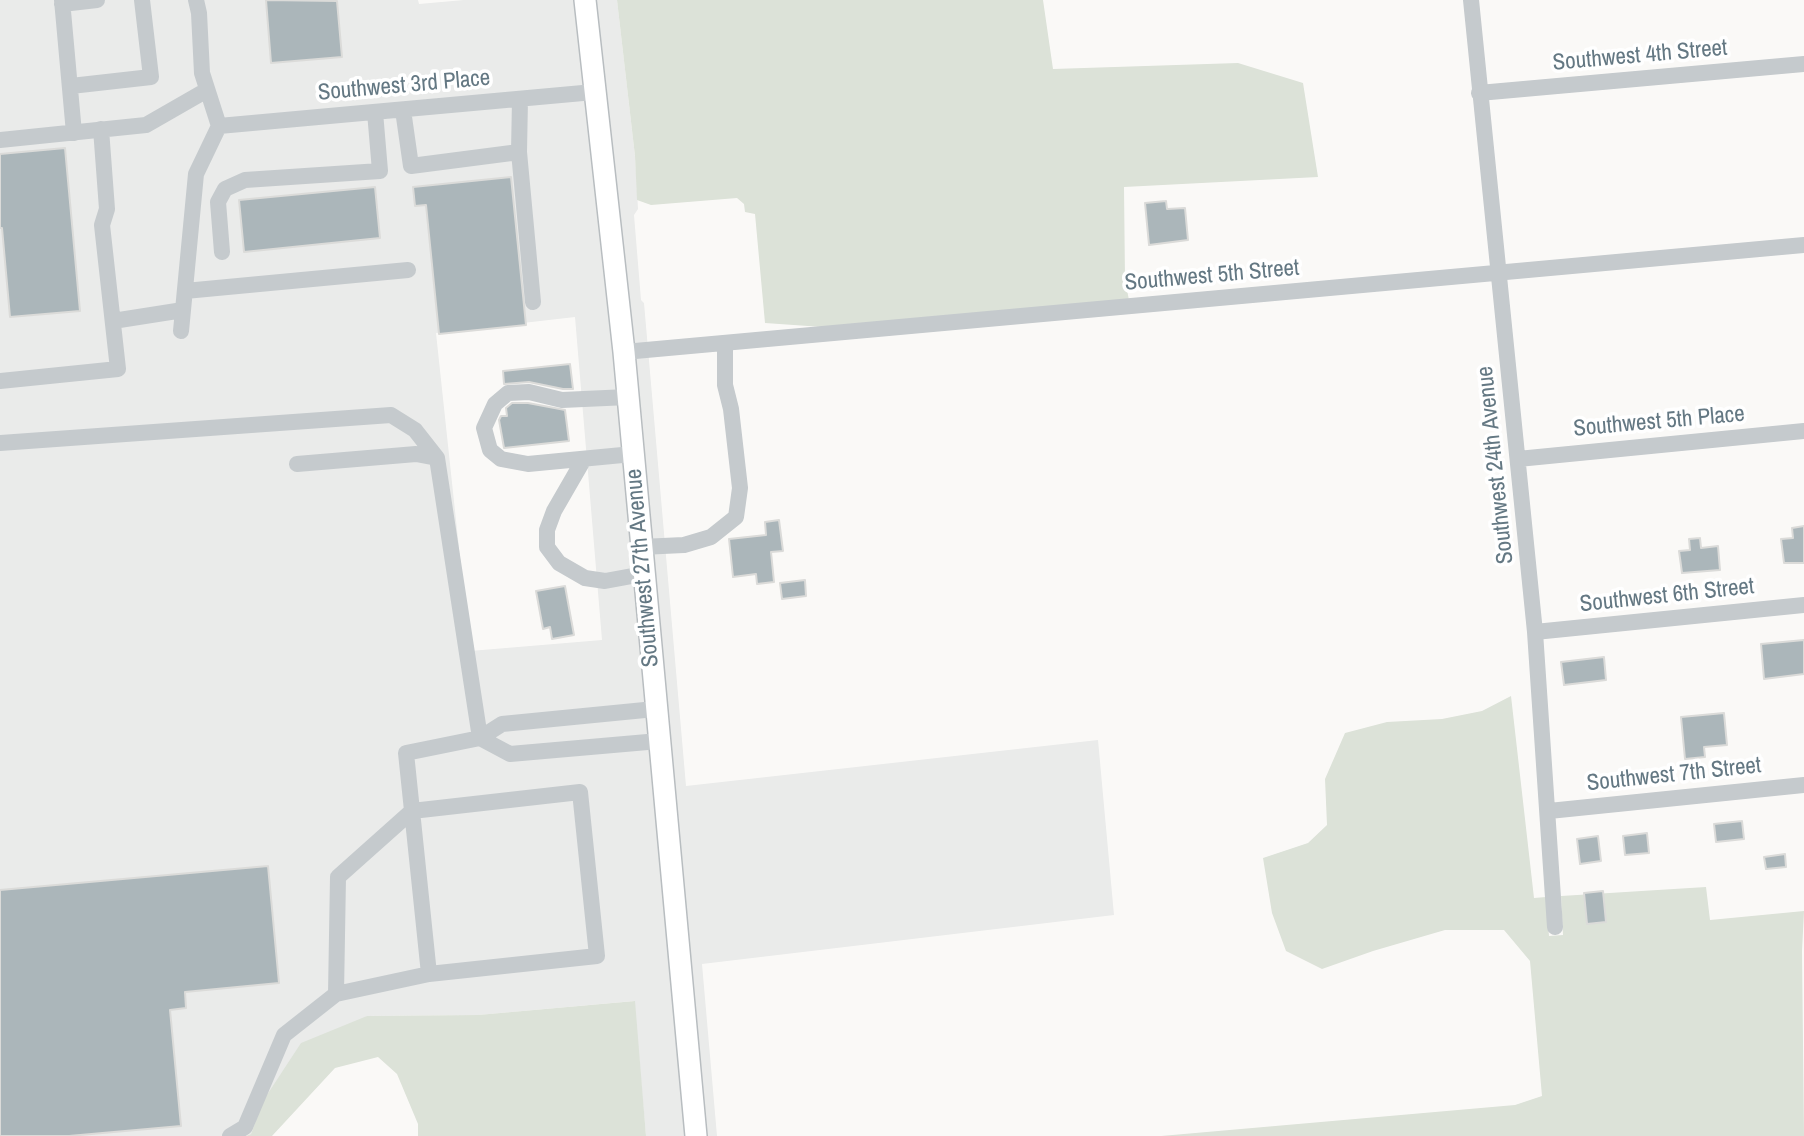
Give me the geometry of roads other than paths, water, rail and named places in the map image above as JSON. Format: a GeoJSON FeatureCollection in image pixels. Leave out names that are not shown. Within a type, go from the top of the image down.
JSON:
{"type":"FeatureCollection","features":[{"type":"Feature","properties":{"kind":"main road","name":"Southwest 27th Avenue"},"geometry":{"type":"LineString","coordinates":[[585,0],[624,352],[696,1136]]}},
{"type":"Feature","properties":{"kind":"street"},"geometry":{"type":"LineString","coordinates":[[74,133],[62,2],[97,0]]}},
{"type":"Feature","properties":{"kind":"street"},"geometry":{"type":"LineString","coordinates":[[71,86],[151,77],[142,0]]}},
{"type":"Feature","properties":{"kind":"street"},"geometry":{"type":"LineString","coordinates":[[181,331],[196,174],[219,126],[202,73],[200,13],[197,0]]}},
{"type":"Feature","properties":{"kind":"street","name":"Southwest 24th Avenue"},"geometry":{"type":"LineString","coordinates":[[1471,0],[1535,632],[1555,927]]}},
{"type":"Feature","properties":{"kind":"street","name":"Southwest 4th Street"},"geometry":{"type":"LineString","coordinates":[[1479,93],[1804,64]]}},
{"type":"Feature","properties":{"kind":"street"},"geometry":{"type":"LineString","coordinates":[[0,140],[146,125],[207,90]]}},
{"type":"Feature","properties":{"kind":"street","name":"Southwest 3rd Place"},"geometry":{"type":"LineString","coordinates":[[219,126],[594,92]]}},
{"type":"Feature","properties":{"kind":"street"},"geometry":{"type":"LineString","coordinates":[[520,99],[519,152],[533,302]]}},
{"type":"Feature","properties":{"kind":"street"},"geometry":{"type":"LineString","coordinates":[[402,110],[411,166],[519,152]]}},
{"type":"Feature","properties":{"kind":"street"},"geometry":{"type":"LineString","coordinates":[[222,252],[218,202],[225,189],[245,180],[380,171],[374,112]]}},
{"type":"Feature","properties":{"kind":"street"},"geometry":{"type":"LineString","coordinates":[[0,381],[118,369],[102,225],[107,209],[101,129]]}},
{"type":"Feature","properties":{"kind":"street","name":"Southwest 5th Street"},"geometry":{"type":"LineString","coordinates":[[624,352],[1804,245]]}},
{"type":"Feature","properties":{"kind":"street"},"geometry":{"type":"LineString","coordinates":[[185,291],[408,270]]}},
{"type":"Feature","properties":{"kind":"street"},"geometry":{"type":"LineString","coordinates":[[113,321],[183,310]]}},
{"type":"Feature","properties":{"kind":"street"},"geometry":{"type":"LineString","coordinates":[[641,547],[684,545],[711,537],[736,517],[740,488],[731,409],[724,385],[725,343]]}},
{"type":"Feature","properties":{"kind":"street"},"geometry":{"type":"LineString","coordinates":[[628,397],[562,400],[529,392],[508,393],[495,404],[484,428],[490,450],[501,459],[528,464],[633,454]]}},
{"type":"Feature","properties":{"kind":"street"},"geometry":{"type":"LineString","coordinates":[[0,443],[391,415],[415,430],[437,458],[480,738]]}},
{"type":"Feature","properties":{"kind":"street","name":"Southwest 5th Place"},"geometry":{"type":"LineString","coordinates":[[1518,459],[1804,432]]}},
{"type":"Feature","properties":{"kind":"street"},"geometry":{"type":"LineString","coordinates":[[297,464],[416,454],[437,458]]}},
{"type":"Feature","properties":{"kind":"street"},"geometry":{"type":"LineString","coordinates":[[584,458],[554,511],[547,530],[547,547],[559,563],[585,578],[605,581],[643,574]]}},
{"type":"Feature","properties":{"kind":"street","name":"Southwest 6th Street"},"geometry":{"type":"LineString","coordinates":[[1535,632],[1804,606]]}},
{"type":"Feature","properties":{"kind":"street"},"geometry":{"type":"LineString","coordinates":[[429,974],[406,752],[480,738],[502,724],[655,709]]}},
{"type":"Feature","properties":{"kind":"street"},"geometry":{"type":"LineString","coordinates":[[480,738],[510,754],[659,741]]}},
{"type":"Feature","properties":{"kind":"street","name":"Southwest 7th Street"},"geometry":{"type":"LineString","coordinates":[[1549,811],[1804,785]]}},
{"type":"Feature","properties":{"kind":"street"},"geometry":{"type":"LineString","coordinates":[[230,1136],[244,1126],[284,1035],[336,995],[429,974],[597,956],[580,792],[412,811],[338,877],[336,995]]}}]}
